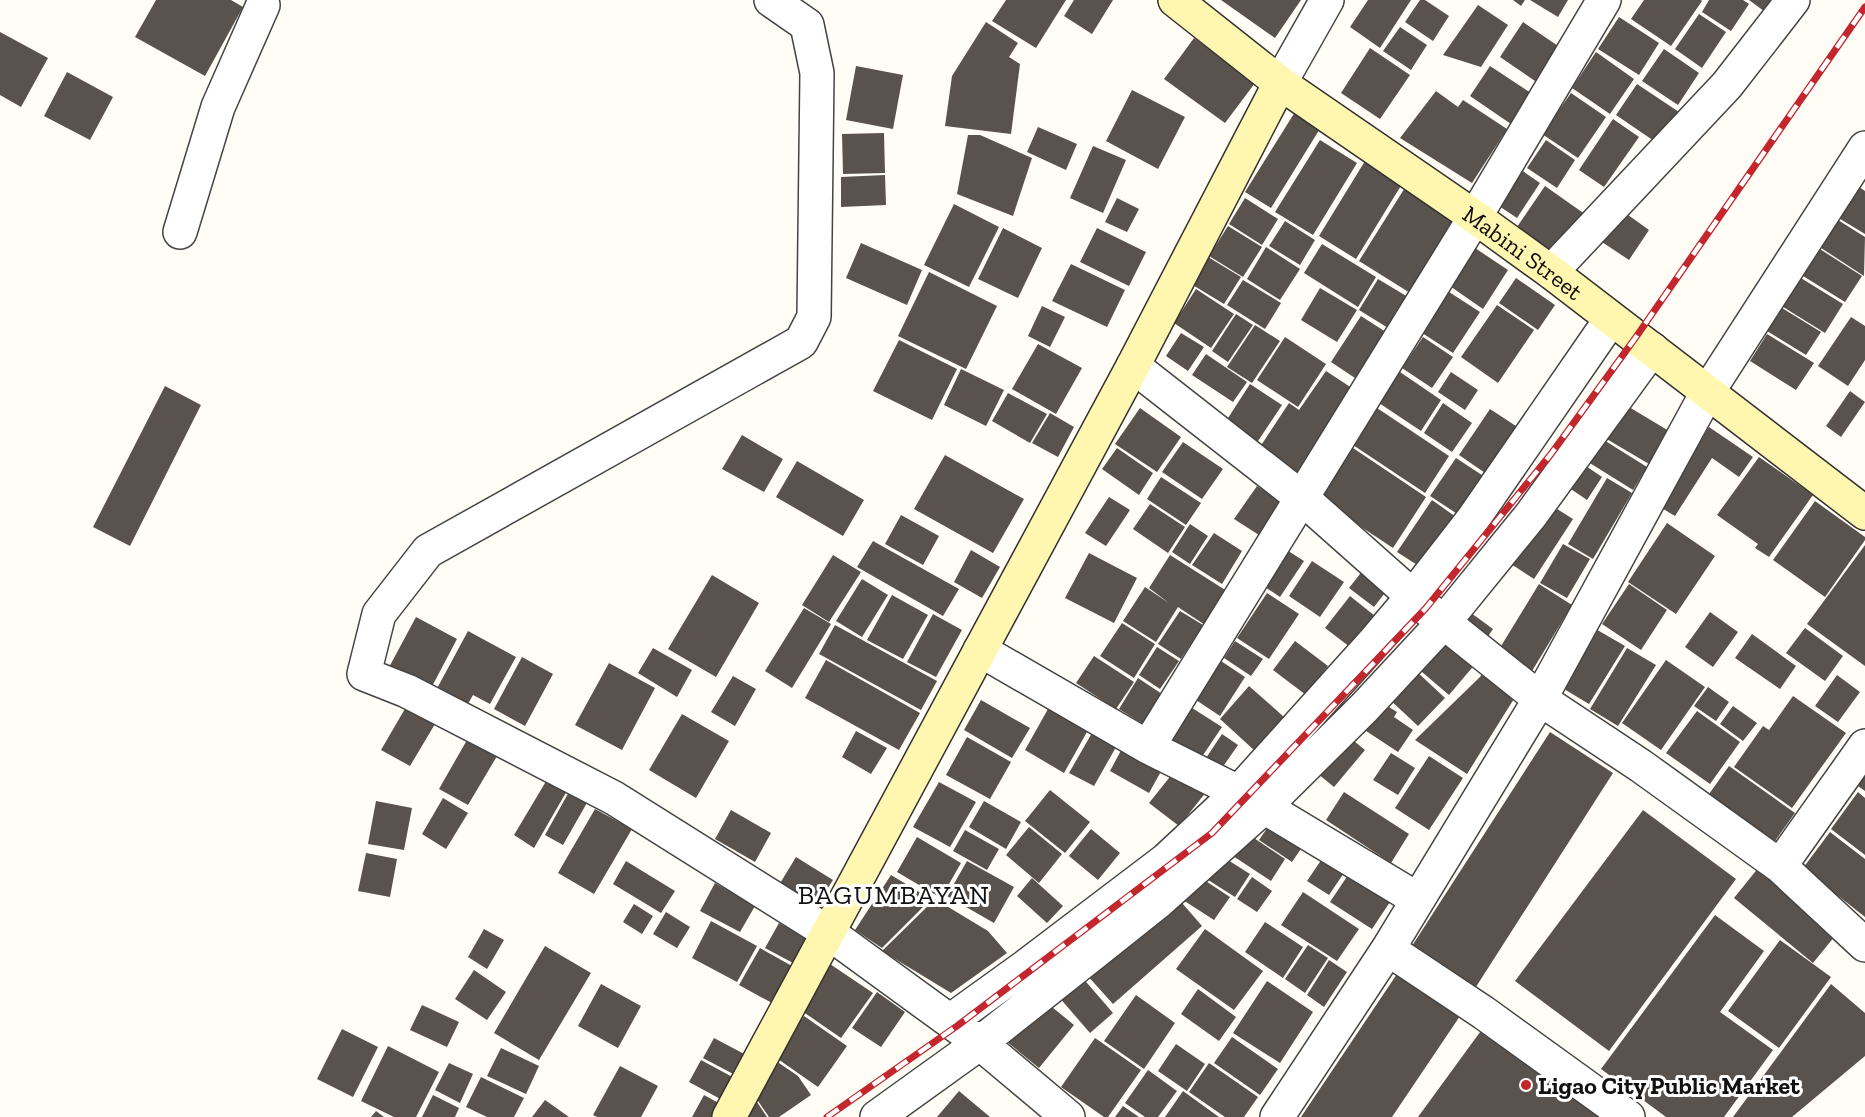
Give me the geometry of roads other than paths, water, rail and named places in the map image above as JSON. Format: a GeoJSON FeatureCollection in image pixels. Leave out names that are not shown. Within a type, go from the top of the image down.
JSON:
{"type":"FeatureCollection","features":[{"type":"Feature","properties":{"kind":"street"},"geometry":{"type":"LineString","coordinates":[[771,0],[807,25],[818,73],[814,317],[801,342],[428,551],[379,614],[364,674],[407,691],[614,798],[829,933],[980,1043],[1068,1117]]}},
{"type":"Feature","properties":{"kind":"street","name":"Mabini Street"},"geometry":{"type":"LineString","coordinates":[[1175,0],[1280,83],[1551,272],[1865,513]]}},
{"type":"Feature","properties":{"kind":"street"},"geometry":{"type":"LineString","coordinates":[[729,1117],[1133,366],[1280,83],[1327,0]]}},
{"type":"Feature","properties":{"kind":"street"},"geometry":{"type":"LineString","coordinates":[[1148,747],[1475,217],[1604,0]]}},
{"type":"Feature","properties":{"kind":"street"},"geometry":{"type":"LineString","coordinates":[[1551,272],[1727,85],[1793,0]]}},
{"type":"Feature","properties":{"kind":"street"},"geometry":{"type":"LineString","coordinates":[[180,232],[218,107],[261,2]]}},
{"type":"Feature","properties":{"kind":"street"},"geometry":{"type":"LineString","coordinates":[[1277,1117],[1388,949],[1540,699],[1707,393],[1865,148]]}},
{"type":"Feature","properties":{"kind":"street"},"geometry":{"type":"LineString","coordinates":[[877,1117],[980,1043],[1159,901],[1251,800],[1414,595],[1473,519],[1611,319]]}},
{"type":"Feature","properties":{"kind":"street"},"geometry":{"type":"LineString","coordinates":[[950,1021],[1166,860],[1251,800],[1364,708],[1444,622],[1531,515],[1652,349]]}},
{"type":"Feature","properties":{"kind":"street"},"geometry":{"type":"LineString","coordinates":[[1133,366],[1302,498],[1444,622],[1540,699],[1641,766],[1780,866],[1865,945]]}},
{"type":"Feature","properties":{"kind":"street"},"geometry":{"type":"LineString","coordinates":[[980,650],[1148,747],[1251,800],[1417,899]]}},
{"type":"Feature","properties":{"kind":"street"},"geometry":{"type":"LineString","coordinates":[[1780,866],[1865,746]]}},
{"type":"Feature","properties":{"kind":"street"},"geometry":{"type":"LineString","coordinates":[[1388,949],[1484,1013],[1628,1117]]}},
{"type":"Feature","properties":{"kind":"railway"},"geometry":{"type":"LineString","coordinates":[[827,1117],[957,1026],[1212,833],[1426,608],[1551,454],[1636,337],[1865,7]]}},
{"type":"Feature","properties":{"kind":"place","name":"Ligao City Public Market"},"geometry":{"type":"Point","coordinates":[1526,1085]}},
{"type":"Feature","properties":{"kind":"district","name":"BAGUMBAYAN"},"geometry":{"type":"Point","coordinates":[894,895]}}]}
